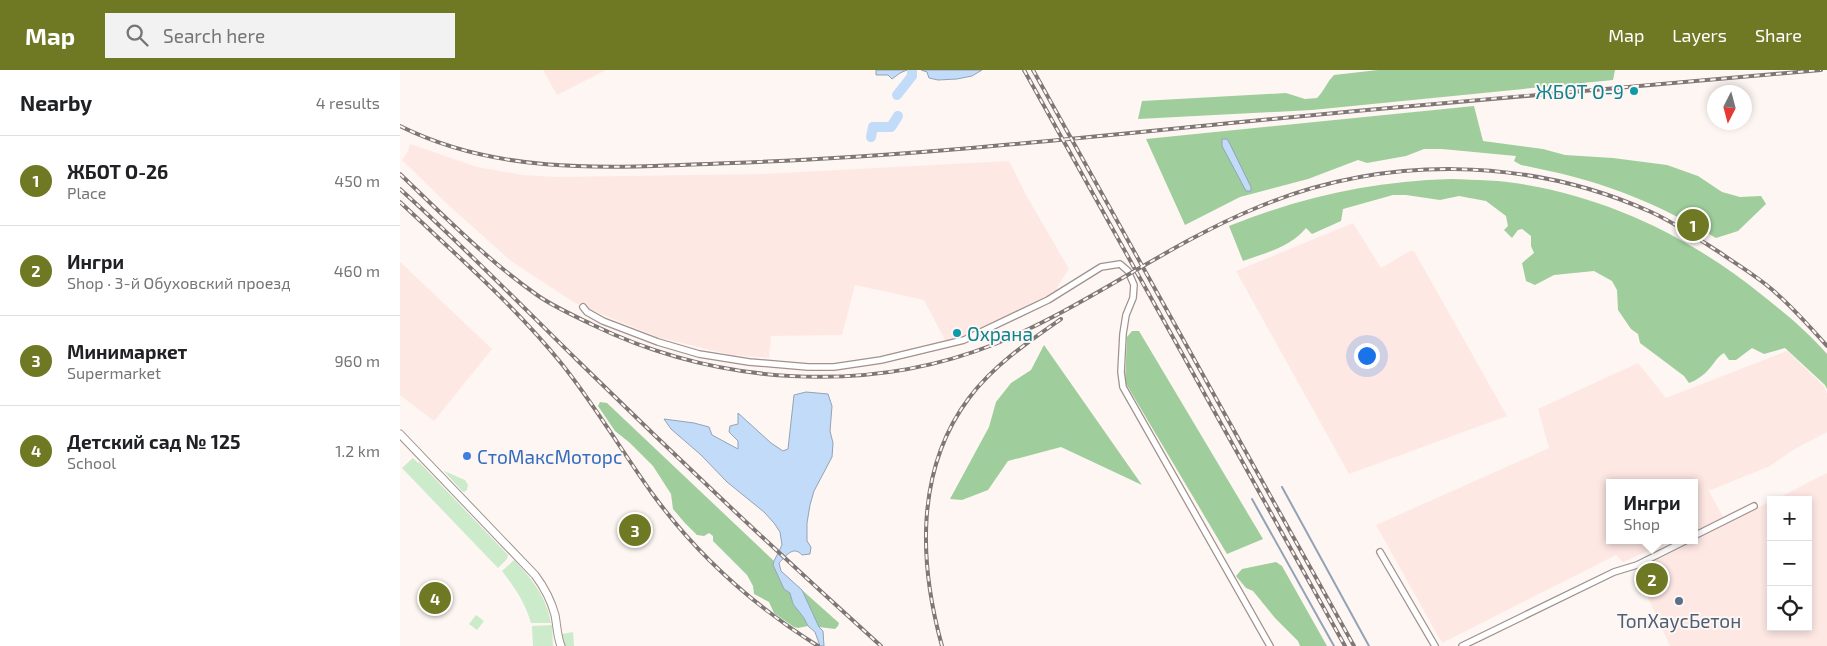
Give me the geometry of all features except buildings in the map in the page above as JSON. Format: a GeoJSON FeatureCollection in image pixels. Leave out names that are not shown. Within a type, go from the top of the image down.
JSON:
{"type":"FeatureCollection","features":[{"type":"Feature","properties":{"kind":"street"},"geometry":{"type":"LineString","coordinates":[[583,307],[587,312],[603,321],[658,342],[699,354],[749,362],[834,367],[890,358],[964,340],[1048,300],[1101,267],[1112,264],[1123,265],[1131,276],[1134,290],[1126,315],[1123,334],[1121,372],[1123,387],[1270,646]]}},
{"type":"Feature","properties":{"kind":"street"},"geometry":{"type":"LineString","coordinates":[[400,434],[535,575],[543,586],[554,613],[561,646]]}},
{"type":"Feature","properties":{"kind":"street"},"geometry":{"type":"LineString","coordinates":[[1698,534],[1754,506]]}},
{"type":"Feature","properties":{"kind":"street"},"geometry":{"type":"LineString","coordinates":[[1462,646],[1614,572],[1637,565],[1679,544]]}},
{"type":"Feature","properties":{"kind":"street"},"geometry":{"type":"LineString","coordinates":[[1380,552],[1435,646]]}},
{"type":"Feature","properties":{"kind":"street"},"geometry":{"type":"LineString","coordinates":[[556,646],[558,638]]}},
{"type":"Feature","properties":{"kind":"shaded area"},"geometry":{"type":"Polygon","coordinates":[[[543,70],[606,70],[557,95],[543,70]]]}},
{"type":"Feature","properties":{"kind":"shaded area"},"geometry":{"type":"Polygon","coordinates":[[[410,144],[477,167],[523,175],[556,177],[763,174],[1009,161],[1026,195],[1069,269],[1057,287],[1059,293],[964,338],[947,344],[924,300],[855,285],[842,335],[771,336],[769,358],[732,355],[657,337],[575,303],[511,261],[444,201],[402,160],[410,144]]]}},
{"type":"Feature","properties":{"kind":"shaded area"},"geometry":{"type":"Polygon","coordinates":[[[1353,223],[1381,268],[1410,251],[1414,251],[1507,416],[1349,474],[1236,271],[1353,223]]]}},
{"type":"Feature","properties":{"kind":"shaded area"},"geometry":{"type":"Polygon","coordinates":[[[400,262],[492,349],[434,421],[400,395],[400,262]]]}},
{"type":"Feature","properties":{"kind":"shaded area"},"geometry":{"type":"Polygon","coordinates":[[[1787,351],[1824,386],[1827,394],[1827,432],[1793,450],[1770,466],[1711,490],[1708,489],[1723,517],[1698,530],[1698,479],[1606,479],[1606,544],[1664,544],[1623,562],[1616,555],[1442,643],[1376,525],[1549,448],[1538,409],[1638,363],[1666,398],[1787,351]]]}},
{"type":"Feature","properties":{"kind":"shaded area"},"geometry":{"type":"Polygon","coordinates":[[[1827,473],[1827,646],[1670,646],[1636,571],[1688,544],[1698,544],[1698,539],[1767,503],[1767,631],[1812,631],[1812,496],[1782,496],[1827,473]]]}},
{"type":"Feature","properties":{"kind":"green space"},"geometry":{"type":"Polygon","coordinates":[[[1378,70],[1615,70],[1613,80],[1312,110],[1138,119],[1142,101],[1286,93],[1305,99],[1317,98],[1334,75],[1378,70]]]}},
{"type":"Feature","properties":{"kind":"green space"},"geometry":{"type":"Polygon","coordinates":[[[1474,106],[1483,141],[1543,149],[1565,155],[1613,158],[1667,165],[1698,176],[1722,192],[1740,197],[1761,196],[1766,204],[1738,231],[1716,238],[1694,225],[1636,198],[1586,180],[1521,165],[1514,161],[1516,156],[1424,149],[1406,156],[1367,163],[1358,160],[1308,179],[1240,197],[1185,225],[1146,139],[1474,106]]]}},
{"type":"Feature","properties":{"kind":"green space"},"geometry":{"type":"Polygon","coordinates":[[[1451,179],[1508,182],[1559,192],[1622,212],[1681,240],[1736,275],[1812,338],[1827,354],[1827,389],[1785,348],[1764,354],[1752,348],[1736,360],[1729,360],[1724,353],[1703,375],[1689,383],[1684,376],[1640,343],[1638,334],[1631,329],[1618,310],[1617,290],[1612,281],[1594,271],[1554,275],[1535,285],[1526,281],[1522,263],[1534,253],[1531,246],[1531,236],[1522,229],[1518,230],[1512,238],[1504,230],[1508,226],[1506,216],[1486,201],[1459,196],[1440,200],[1393,195],[1343,209],[1341,221],[1312,234],[1306,228],[1300,235],[1285,245],[1243,261],[1229,226],[1283,207],[1338,192],[1394,183],[1451,179]]]}},
{"type":"Feature","properties":{"kind":"green space"},"geometry":{"type":"Polygon","coordinates":[[[1132,331],[1139,331],[1263,539],[1227,554],[1125,382],[1127,337],[1132,331]]]}},
{"type":"Feature","properties":{"kind":"green space"},"geometry":{"type":"Polygon","coordinates":[[[1044,345],[1142,485],[1061,447],[1008,461],[988,490],[962,500],[950,499],[989,427],[996,402],[1011,383],[1031,370],[1044,345]]]}},
{"type":"Feature","properties":{"kind":"green space"},"geometry":{"type":"Polygon","coordinates":[[[600,402],[607,403],[774,561],[773,565],[784,589],[790,593],[793,604],[808,626],[794,627],[774,613],[769,602],[754,594],[753,586],[747,575],[713,541],[713,536],[709,533],[704,536],[697,535],[684,522],[673,509],[671,494],[653,466],[615,431],[598,406],[600,402]]]}},
{"type":"Feature","properties":{"kind":"green space"},"geometry":{"type":"Polygon","coordinates":[[[413,458],[508,555],[507,559],[498,568],[402,468],[413,458]]]}},
{"type":"Feature","properties":{"kind":"green space"},"geometry":{"type":"Polygon","coordinates":[[[444,471],[465,480],[468,485],[467,490],[462,491],[444,471]]]}},
{"type":"Feature","properties":{"kind":"green space"},"geometry":{"type":"Polygon","coordinates":[[[514,560],[527,574],[542,596],[551,623],[531,623],[526,608],[502,571],[514,560]]]}},
{"type":"Feature","properties":{"kind":"green space"},"geometry":{"type":"Polygon","coordinates":[[[1276,562],[1282,566],[1327,646],[1300,646],[1298,641],[1275,618],[1253,591],[1246,588],[1236,576],[1242,569],[1276,562]]]}},
{"type":"Feature","properties":{"kind":"green space"},"geometry":{"type":"Polygon","coordinates":[[[802,590],[839,623],[835,629],[819,627],[802,590]]]}},
{"type":"Feature","properties":{"kind":"green space"},"geometry":{"type":"Polygon","coordinates":[[[476,615],[484,621],[477,630],[469,624],[476,615]]]}},
{"type":"Feature","properties":{"kind":"green space"},"geometry":{"type":"Polygon","coordinates":[[[552,625],[553,646],[533,646],[532,626],[552,625]]]}},
{"type":"Feature","properties":{"kind":"green space"},"geometry":{"type":"Polygon","coordinates":[[[573,632],[574,646],[563,646],[562,634],[573,632]]]}},
{"type":"Feature","properties":{"kind":"water"},"geometry":{"type":"Polygon","coordinates":[[[876,70],[907,70],[892,79],[888,75],[876,75],[876,70]]]}},
{"type":"Feature","properties":{"kind":"water"},"geometry":{"type":"Polygon","coordinates":[[[921,70],[982,70],[972,76],[938,80],[929,78],[927,72],[921,70]]]}},
{"type":"Feature","properties":{"kind":"water"},"geometry":{"type":"Polygon","coordinates":[[[1222,139],[1227,139],[1229,142],[1251,187],[1251,191],[1246,191],[1222,146],[1222,139]]]}},
{"type":"Feature","properties":{"kind":"water"},"geometry":{"type":"Polygon","coordinates":[[[806,392],[828,394],[832,406],[830,431],[833,443],[832,457],[814,491],[810,505],[807,541],[811,547],[810,554],[802,555],[799,552],[793,551],[779,563],[781,571],[802,590],[819,627],[823,631],[824,646],[820,646],[815,632],[808,626],[793,604],[790,593],[784,589],[773,565],[782,545],[780,532],[774,523],[764,512],[727,482],[701,455],[671,429],[664,419],[709,427],[712,435],[738,449],[738,441],[729,432],[730,426],[738,424],[738,413],[771,443],[783,451],[788,449],[794,395],[806,392]]]}},
{"type":"Feature","properties":{"kind":"waterway"},"geometry":{"type":"LineString","coordinates":[[897,95],[912,76],[912,70]]}},
{"type":"Feature","properties":{"kind":"waterway"},"geometry":{"type":"LineString","coordinates":[[871,137],[873,127],[891,127],[898,116]]}},
{"type":"Feature","properties":{"kind":"waterway"},"geometry":{"type":"LineString","coordinates":[[1282,487],[1369,646]]}},
{"type":"Feature","properties":{"kind":"waterway"},"geometry":{"type":"LineString","coordinates":[[1252,499],[1334,646]]}},
{"type":"Feature","properties":{"kind":"railway"},"geometry":{"type":"LineString","coordinates":[[1024,70],[1345,646]]}},
{"type":"Feature","properties":{"kind":"railway"},"geometry":{"type":"LineString","coordinates":[[1033,70],[1354,646]]}},
{"type":"Feature","properties":{"kind":"railway"},"geometry":{"type":"LineString","coordinates":[[400,126],[440,143],[480,154],[521,162],[605,167],[690,165],[986,147],[1386,108],[1821,70]]}},
{"type":"Feature","properties":{"kind":"railway"},"geometry":{"type":"LineString","coordinates":[[400,174],[483,252],[537,295],[550,303],[593,325],[641,345],[690,360],[741,371],[792,376],[844,376],[896,371],[946,360],[995,344],[1029,329],[1190,240],[1256,208],[1304,191],[1353,178],[1403,171],[1454,169],[1504,172],[1554,180],[1603,194],[1651,212],[1694,236],[1764,283],[1790,306],[1827,346]]}},
{"type":"Feature","properties":{"kind":"railway"},"geometry":{"type":"LineString","coordinates":[[400,189],[468,252],[690,469],[881,646]]}},
{"type":"Feature","properties":{"kind":"railway"},"geometry":{"type":"LineString","coordinates":[[400,202],[483,280],[543,341],[585,395],[654,496],[690,540],[750,597],[794,631],[818,646]]}},
{"type":"Feature","properties":{"kind":"railway"},"geometry":{"type":"LineString","coordinates":[[942,646],[934,614],[926,550],[931,486],[939,455],[951,426],[979,386],[1012,355],[1061,319]]}},
{"type":"Feature","properties":{"kind":"place","name":"ЖБОТ О-9"},"geometry":{"type":"Point","coordinates":[1634,91]}},
{"type":"Feature","properties":{"kind":"place","name":"ЖБОТ О-26"},"geometry":{"type":"Point","coordinates":[1693,225]}},
{"type":"Feature","properties":{"kind":"place","name":"Охрана"},"geometry":{"type":"Point","coordinates":[957,333]}},
{"type":"Feature","properties":{"kind":"place","name":"СтоМаксМоторс"},"geometry":{"type":"Point","coordinates":[467,456]}},
{"type":"Feature","properties":{"kind":"place","name":"Минимаркет"},"geometry":{"type":"Point","coordinates":[635,530]}},
{"type":"Feature","properties":{"kind":"place","name":"Ингри"},"geometry":{"type":"Point","coordinates":[1652,579]}},
{"type":"Feature","properties":{"kind":"place","name":"Детский сад № 125"},"geometry":{"type":"Point","coordinates":[435,598]}},
{"type":"Feature","properties":{"kind":"place","name":"ТопХаусБетон"},"geometry":{"type":"Point","coordinates":[1679,601]}}]}
